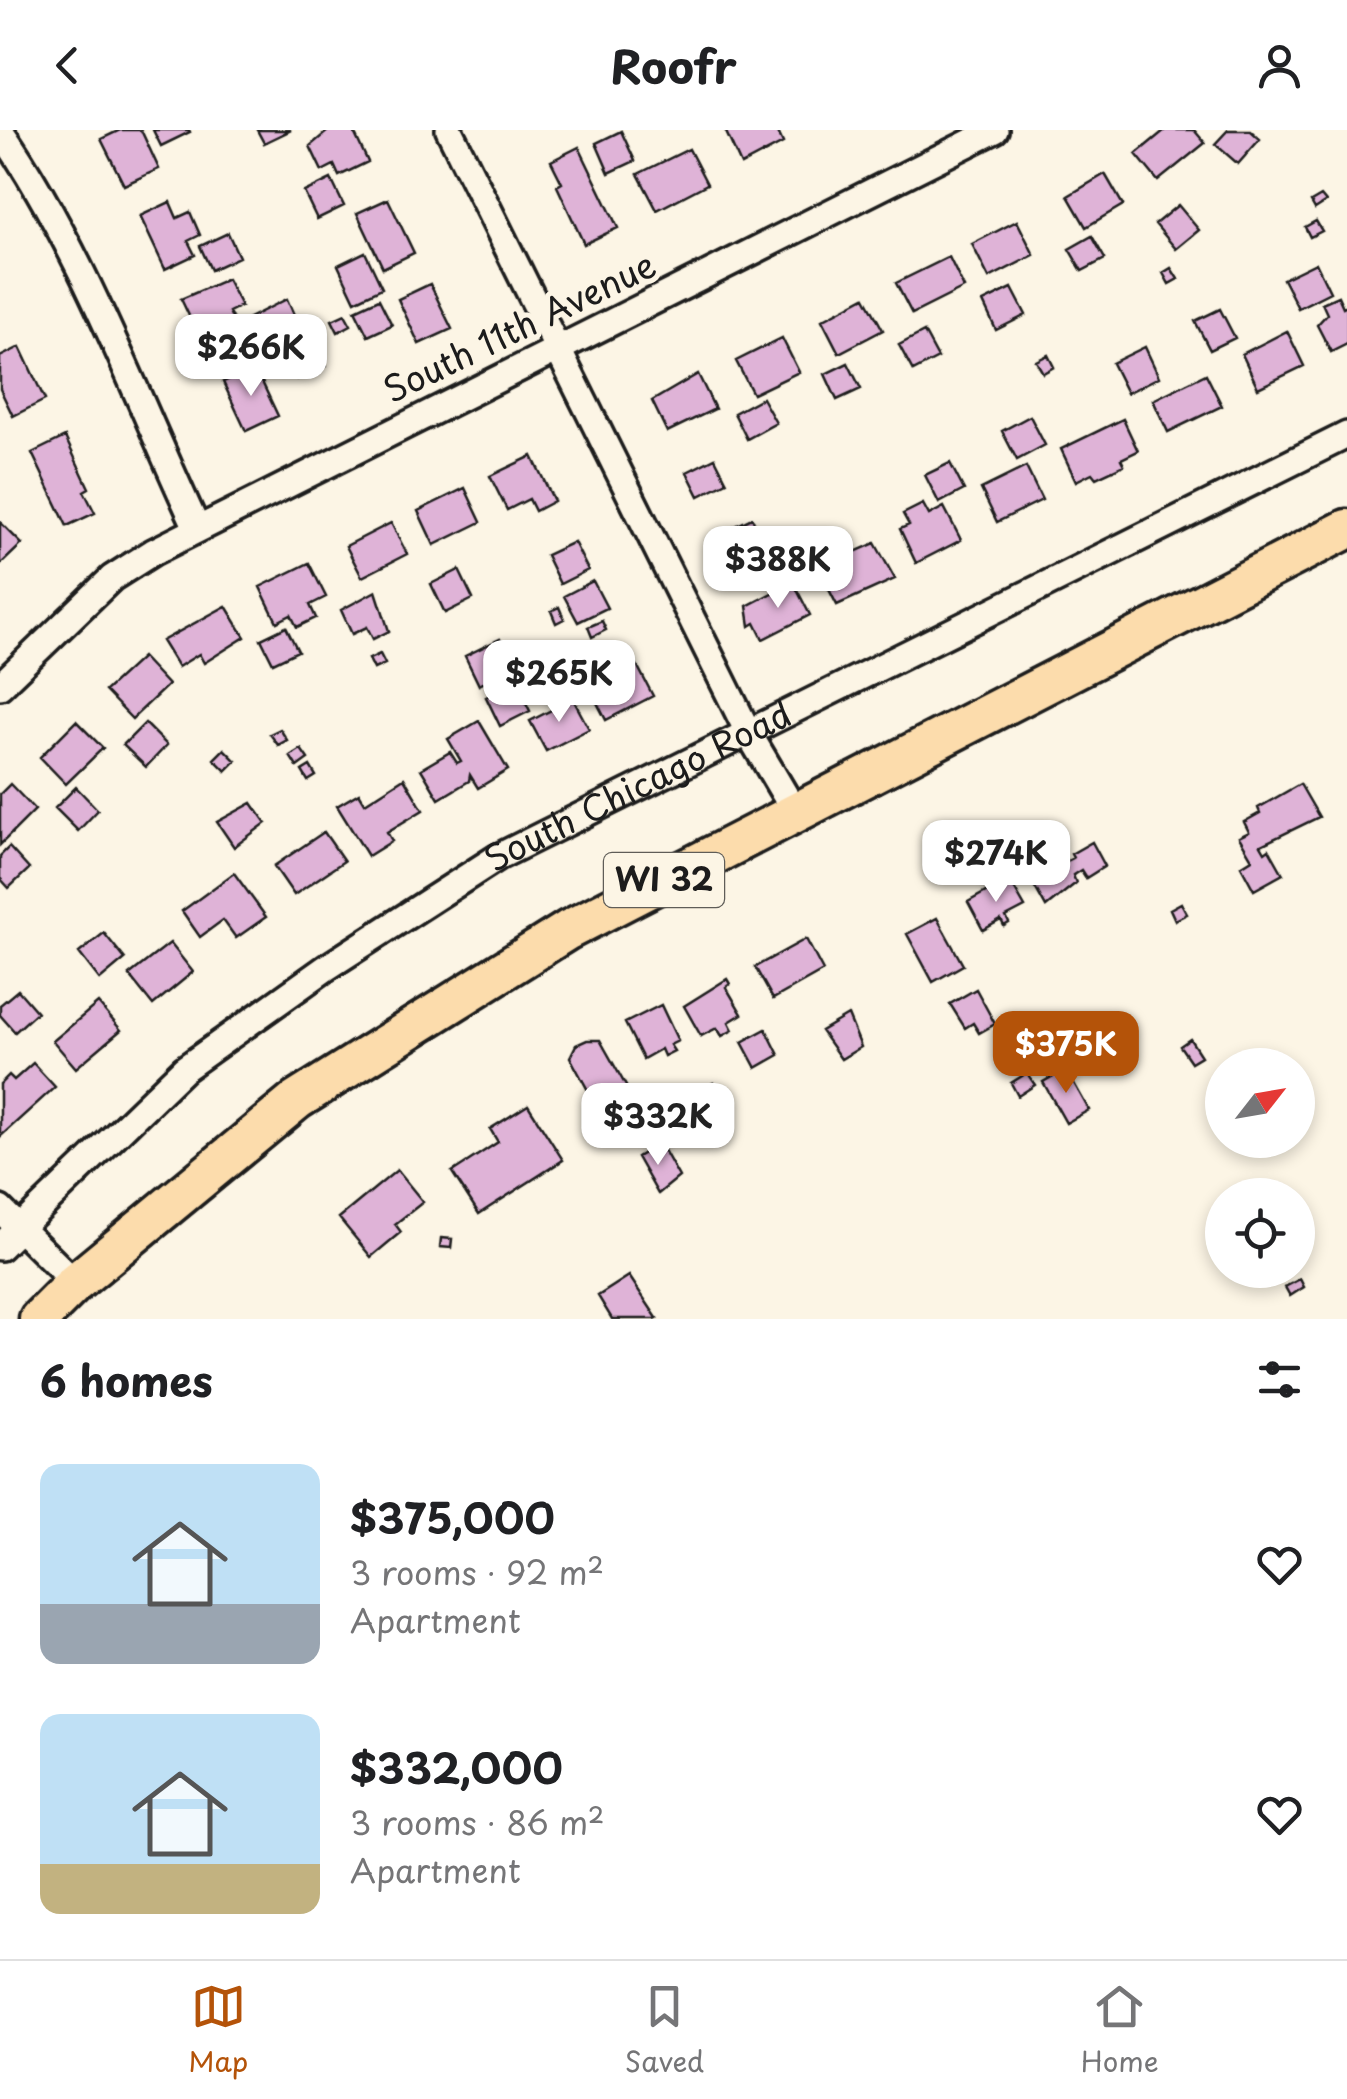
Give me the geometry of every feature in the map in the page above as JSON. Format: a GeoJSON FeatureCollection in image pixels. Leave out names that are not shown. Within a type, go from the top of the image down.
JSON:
{"type":"FeatureCollection","features":[{"type":"Feature","properties":{"kind":"main road","name":"WI 32"},"geometry":{"type":"LineString","coordinates":[[38,1319],[75,1283],[297,1100],[568,930],[1347,529]]}},
{"type":"Feature","properties":{"kind":"street"},"geometry":{"type":"LineString","coordinates":[[0,130],[29,174],[72,258],[198,528]]}},
{"type":"Feature","properties":{"kind":"street"},"geometry":{"type":"LineString","coordinates":[[449,130],[749,734],[796,812]]}},
{"type":"Feature","properties":{"kind":"street","name":"South 11th Avenue"},"geometry":{"type":"LineString","coordinates":[[0,686],[112,578],[198,528],[995,130]]}},
{"type":"Feature","properties":{"kind":"street","name":"South Chicago Road"},"geometry":{"type":"LineString","coordinates":[[0,1247],[184,1070],[326,968],[498,856],[1347,436]]}},
{"type":"Feature","properties":{"kind":"street"},"geometry":{"type":"LineString","coordinates":[[0,1209],[75,1283]]}},
{"type":"Feature","properties":{"kind":"building"},"geometry":{"type":"Polygon","coordinates":[[[120,130],[141,130],[159,169],[124,185],[101,139],[120,130]]]}},
{"type":"Feature","properties":{"kind":"building"},"geometry":{"type":"Polygon","coordinates":[[[153,130],[189,130],[190,132],[161,146],[153,130]]]}},
{"type":"Feature","properties":{"kind":"building"},"geometry":{"type":"Polygon","coordinates":[[[257,130],[291,130],[264,143],[257,130]]]}},
{"type":"Feature","properties":{"kind":"building"},"geometry":{"type":"Polygon","coordinates":[[[329,130],[353,130],[368,162],[339,176],[334,165],[322,171],[310,146],[329,130]]]}},
{"type":"Feature","properties":{"kind":"building"},"geometry":{"type":"Polygon","coordinates":[[[777,130],[783,143],[741,165],[726,132],[777,130]]]}},
{"type":"Feature","properties":{"kind":"building"},"geometry":{"type":"Polygon","coordinates":[[[1165,130],[1194,130],[1205,143],[1158,181],[1136,154],[1165,130]]]}},
{"type":"Feature","properties":{"kind":"building"},"geometry":{"type":"Polygon","coordinates":[[[1228,130],[1250,130],[1260,139],[1238,164],[1215,144],[1228,130]]]}},
{"type":"Feature","properties":{"kind":"building"},"geometry":{"type":"Polygon","coordinates":[[[621,131],[635,161],[609,173],[596,143],[621,131]]]}},
{"type":"Feature","properties":{"kind":"building"},"geometry":{"type":"Polygon","coordinates":[[[579,147],[618,228],[584,244],[557,186],[562,183],[551,161],[579,147]]]}},
{"type":"Feature","properties":{"kind":"building"},"geometry":{"type":"Polygon","coordinates":[[[689,149],[707,184],[657,210],[638,174],[689,149]]]}},
{"type":"Feature","properties":{"kind":"building"},"geometry":{"type":"Polygon","coordinates":[[[1105,174],[1123,205],[1086,227],[1068,196],[1105,174]]]}},
{"type":"Feature","properties":{"kind":"building"},"geometry":{"type":"Polygon","coordinates":[[[331,179],[344,206],[317,219],[304,192],[331,179]]]}},
{"type":"Feature","properties":{"kind":"building"},"geometry":{"type":"Polygon","coordinates":[[[1321,196],[1326,202],[1315,209],[1311,202],[1321,196]]]}},
{"type":"Feature","properties":{"kind":"building"},"geometry":{"type":"Polygon","coordinates":[[[388,199],[414,253],[383,268],[357,213],[388,199]]]}},
{"type":"Feature","properties":{"kind":"building"},"geometry":{"type":"Polygon","coordinates":[[[170,202],[177,218],[190,212],[200,235],[188,241],[195,255],[165,269],[140,216],[170,202]]]}},
{"type":"Feature","properties":{"kind":"building"},"geometry":{"type":"Polygon","coordinates":[[[1178,205],[1199,230],[1176,249],[1155,224],[1178,205]]]}},
{"type":"Feature","properties":{"kind":"building"},"geometry":{"type":"Polygon","coordinates":[[[1017,221],[1034,255],[989,278],[972,244],[1017,221]]]}},
{"type":"Feature","properties":{"kind":"building"},"geometry":{"type":"Polygon","coordinates":[[[1316,221],[1322,231],[1310,237],[1305,227],[1316,221]]]}},
{"type":"Feature","properties":{"kind":"building"},"geometry":{"type":"Polygon","coordinates":[[[228,233],[239,257],[211,270],[200,246],[228,233]]]}},
{"type":"Feature","properties":{"kind":"building"},"geometry":{"type":"Polygon","coordinates":[[[1092,236],[1105,259],[1082,271],[1069,249],[1092,236]]]}},
{"type":"Feature","properties":{"kind":"building"},"geometry":{"type":"Polygon","coordinates":[[[365,252],[382,288],[355,301],[338,265],[365,252]]]}},
{"type":"Feature","properties":{"kind":"building"},"geometry":{"type":"Polygon","coordinates":[[[949,257],[964,288],[912,314],[896,283],[949,257]]]}},
{"type":"Feature","properties":{"kind":"building"},"geometry":{"type":"Polygon","coordinates":[[[1316,263],[1330,292],[1298,308],[1283,279],[1316,263]]]}},
{"type":"Feature","properties":{"kind":"building"},"geometry":{"type":"Polygon","coordinates":[[[1171,268],[1178,279],[1169,284],[1163,273],[1171,268]]]}},
{"type":"Feature","properties":{"kind":"building"},"geometry":{"type":"Polygon","coordinates":[[[227,279],[241,306],[229,312],[237,328],[203,345],[181,299],[227,279]]]}},
{"type":"Feature","properties":{"kind":"building"},"geometry":{"type":"Polygon","coordinates":[[[430,284],[452,329],[419,344],[398,299],[430,284]]]}},
{"type":"Feature","properties":{"kind":"building"},"geometry":{"type":"Polygon","coordinates":[[[1012,288],[1026,315],[996,330],[983,302],[1012,288]]]}},
{"type":"Feature","properties":{"kind":"building"},"geometry":{"type":"Polygon","coordinates":[[[1338,296],[1343,307],[1347,305],[1347,344],[1331,352],[1317,325],[1327,314],[1322,303],[1338,296]]]}},
{"type":"Feature","properties":{"kind":"building"},"geometry":{"type":"Polygon","coordinates":[[[865,297],[883,330],[839,353],[822,320],[865,297]]]}},
{"type":"Feature","properties":{"kind":"building"},"geometry":{"type":"Polygon","coordinates":[[[287,299],[298,324],[256,344],[245,320],[287,299]]]}},
{"type":"Feature","properties":{"kind":"building"},"geometry":{"type":"Polygon","coordinates":[[[379,299],[392,325],[368,336],[355,310],[379,299]]]}},
{"type":"Feature","properties":{"kind":"building"},"geometry":{"type":"Polygon","coordinates":[[[1220,309],[1235,338],[1210,350],[1195,321],[1220,309]]]}},
{"type":"Feature","properties":{"kind":"building"},"geometry":{"type":"Polygon","coordinates":[[[345,314],[351,325],[338,332],[332,320],[345,314]]]}},
{"type":"Feature","properties":{"kind":"building"},"geometry":{"type":"Polygon","coordinates":[[[1287,331],[1304,366],[1258,388],[1242,354],[1287,331]]]}},
{"type":"Feature","properties":{"kind":"building"},"geometry":{"type":"Polygon","coordinates":[[[924,332],[938,358],[913,371],[899,345],[924,332]]]}},
{"type":"Feature","properties":{"kind":"building"},"geometry":{"type":"Polygon","coordinates":[[[782,338],[799,372],[753,394],[736,361],[782,338]]]}},
{"type":"Feature","properties":{"kind":"building"},"geometry":{"type":"Polygon","coordinates":[[[314,341],[326,366],[297,379],[286,355],[314,341]]]}},
{"type":"Feature","properties":{"kind":"building"},"geometry":{"type":"Polygon","coordinates":[[[20,347],[45,400],[13,416],[0,389],[0,357],[20,347]]]}},
{"type":"Feature","properties":{"kind":"building"},"geometry":{"type":"Polygon","coordinates":[[[1145,347],[1159,377],[1127,393],[1112,363],[1145,347]]]}},
{"type":"Feature","properties":{"kind":"building"},"geometry":{"type":"Polygon","coordinates":[[[1048,355],[1054,367],[1043,373],[1036,361],[1048,355]]]}},
{"type":"Feature","properties":{"kind":"building"},"geometry":{"type":"Polygon","coordinates":[[[848,363],[861,389],[837,400],[825,374],[848,363]]]}},
{"type":"Feature","properties":{"kind":"building"},"geometry":{"type":"Polygon","coordinates":[[[255,367],[278,416],[246,431],[223,382],[255,367]]]}},
{"type":"Feature","properties":{"kind":"building"},"geometry":{"type":"Polygon","coordinates":[[[698,374],[715,409],[667,432],[652,401],[698,374]]]}},
{"type":"Feature","properties":{"kind":"building"},"geometry":{"type":"Polygon","coordinates":[[[1206,374],[1222,406],[1168,432],[1153,400],[1206,374]]]}},
{"type":"Feature","properties":{"kind":"building"},"geometry":{"type":"Polygon","coordinates":[[[762,398],[776,423],[747,439],[734,413],[762,398]]]}},
{"type":"Feature","properties":{"kind":"building"},"geometry":{"type":"Polygon","coordinates":[[[1030,416],[1045,445],[1017,460],[1002,431],[1030,416]]]}},
{"type":"Feature","properties":{"kind":"building"},"geometry":{"type":"Polygon","coordinates":[[[1123,419],[1138,451],[1121,459],[1124,465],[1096,478],[1092,473],[1076,481],[1061,449],[1123,419]]]}},
{"type":"Feature","properties":{"kind":"building"},"geometry":{"type":"Polygon","coordinates":[[[65,437],[89,488],[84,491],[95,513],[67,526],[32,453],[65,437]]]}},
{"type":"Feature","properties":{"kind":"building"},"geometry":{"type":"Polygon","coordinates":[[[532,456],[554,501],[535,511],[529,499],[507,510],[490,476],[532,456]]]}},
{"type":"Feature","properties":{"kind":"building"},"geometry":{"type":"Polygon","coordinates":[[[715,458],[727,482],[699,496],[687,472],[715,458]]]}},
{"type":"Feature","properties":{"kind":"building"},"geometry":{"type":"Polygon","coordinates":[[[950,463],[964,490],[939,503],[925,475],[950,463]]]}},
{"type":"Feature","properties":{"kind":"building"},"geometry":{"type":"Polygon","coordinates":[[[1026,467],[1042,500],[997,522],[981,489],[1026,467]]]}},
{"type":"Feature","properties":{"kind":"building"},"geometry":{"type":"Polygon","coordinates":[[[465,488],[481,522],[434,545],[418,511],[465,488]]]}},
{"type":"Feature","properties":{"kind":"building"},"geometry":{"type":"Polygon","coordinates":[[[923,504],[929,515],[944,507],[961,540],[916,563],[900,529],[909,525],[903,514],[923,504]]]}},
{"type":"Feature","properties":{"kind":"building"},"geometry":{"type":"Polygon","coordinates":[[[752,518],[765,545],[735,560],[721,533],[752,518]]]}},
{"type":"Feature","properties":{"kind":"building"},"geometry":{"type":"Polygon","coordinates":[[[0,522],[22,544],[0,565],[0,522]]]}},
{"type":"Feature","properties":{"kind":"building"},"geometry":{"type":"Polygon","coordinates":[[[391,523],[407,554],[362,577],[346,546],[391,523]]]}},
{"type":"Feature","properties":{"kind":"building"},"geometry":{"type":"Polygon","coordinates":[[[574,542],[588,570],[560,584],[546,555],[574,542]]]}},
{"type":"Feature","properties":{"kind":"building"},"geometry":{"type":"Polygon","coordinates":[[[875,543],[895,579],[837,605],[818,568],[875,543]]]}},
{"type":"Feature","properties":{"kind":"building"},"geometry":{"type":"Polygon","coordinates":[[[309,563],[326,597],[310,605],[316,618],[297,627],[291,615],[277,622],[260,587],[309,563]]]}},
{"type":"Feature","properties":{"kind":"building"},"geometry":{"type":"Polygon","coordinates":[[[459,570],[473,599],[445,613],[431,584],[459,570]]]}},
{"type":"Feature","properties":{"kind":"building"},"geometry":{"type":"Polygon","coordinates":[[[593,581],[607,608],[578,622],[564,596],[593,581]]]}},
{"type":"Feature","properties":{"kind":"building"},"geometry":{"type":"Polygon","coordinates":[[[793,582],[810,615],[763,639],[755,623],[750,626],[747,606],[793,582]]]}},
{"type":"Feature","properties":{"kind":"building"},"geometry":{"type":"Polygon","coordinates":[[[376,591],[389,631],[373,639],[367,627],[352,634],[341,610],[376,591]]]}},
{"type":"Feature","properties":{"kind":"building"},"geometry":{"type":"Polygon","coordinates":[[[226,606],[245,637],[204,663],[199,654],[178,667],[162,641],[226,606]]]}},
{"type":"Feature","properties":{"kind":"building"},"geometry":{"type":"Polygon","coordinates":[[[559,607],[564,619],[556,623],[551,611],[559,607]]]}},
{"type":"Feature","properties":{"kind":"building"},"geometry":{"type":"Polygon","coordinates":[[[602,621],[606,630],[592,637],[588,627],[602,621]]]}},
{"type":"Feature","properties":{"kind":"building"},"geometry":{"type":"Polygon","coordinates":[[[286,627],[298,651],[273,663],[261,639],[286,627]]]}},
{"type":"Feature","properties":{"kind":"building"},"geometry":{"type":"Polygon","coordinates":[[[500,639],[514,667],[479,685],[465,656],[500,639]]]}},
{"type":"Feature","properties":{"kind":"building"},"geometry":{"type":"Polygon","coordinates":[[[380,654],[385,664],[374,669],[369,659],[380,654]]]}},
{"type":"Feature","properties":{"kind":"building"},"geometry":{"type":"Polygon","coordinates":[[[142,657],[168,685],[132,719],[105,691],[142,657]]]}},
{"type":"Feature","properties":{"kind":"building"},"geometry":{"type":"Polygon","coordinates":[[[637,665],[653,696],[606,720],[590,689],[637,665]]]}},
{"type":"Feature","properties":{"kind":"building"},"geometry":{"type":"Polygon","coordinates":[[[516,682],[530,711],[500,726],[486,697],[516,682]]]}},
{"type":"Feature","properties":{"kind":"building"},"geometry":{"type":"Polygon","coordinates":[[[573,699],[589,729],[546,751],[530,721],[573,699]]]}},
{"type":"Feature","properties":{"kind":"building"},"geometry":{"type":"Polygon","coordinates":[[[76,721],[103,748],[66,784],[40,757],[76,721]]]}},
{"type":"Feature","properties":{"kind":"building"},"geometry":{"type":"Polygon","coordinates":[[[479,721],[508,770],[478,788],[470,775],[469,781],[439,799],[421,769],[450,752],[457,763],[461,761],[448,739],[479,721]]]}},
{"type":"Feature","properties":{"kind":"building"},"geometry":{"type":"Polygon","coordinates":[[[145,723],[167,745],[146,767],[123,745],[145,723]]]}},
{"type":"Feature","properties":{"kind":"building"},"geometry":{"type":"Polygon","coordinates":[[[280,729],[287,740],[278,745],[270,734],[280,729]]]}},
{"type":"Feature","properties":{"kind":"building"},"geometry":{"type":"Polygon","coordinates":[[[224,749],[236,761],[226,771],[214,759],[224,749]]]}},
{"type":"Feature","properties":{"kind":"building"},"geometry":{"type":"Polygon","coordinates":[[[301,749],[308,759],[297,767],[290,756],[301,749]]]}},
{"type":"Feature","properties":{"kind":"building"},"geometry":{"type":"Polygon","coordinates":[[[310,766],[316,776],[308,781],[302,771],[310,766]]]}},
{"type":"Feature","properties":{"kind":"building"},"geometry":{"type":"Polygon","coordinates":[[[404,778],[423,810],[387,832],[392,841],[368,856],[337,806],[359,793],[365,803],[404,778]]]}},
{"type":"Feature","properties":{"kind":"building"},"geometry":{"type":"Polygon","coordinates":[[[10,784],[35,810],[0,845],[0,794],[10,784]]]}},
{"type":"Feature","properties":{"kind":"building"},"geometry":{"type":"Polygon","coordinates":[[[1300,784],[1319,817],[1261,845],[1265,852],[1269,849],[1283,874],[1254,890],[1241,866],[1252,859],[1239,837],[1249,832],[1244,822],[1260,813],[1258,808],[1300,784]]]}},
{"type":"Feature","properties":{"kind":"building"},"geometry":{"type":"Polygon","coordinates":[[[76,787],[98,810],[78,831],[55,808],[76,787]]]}},
{"type":"Feature","properties":{"kind":"building"},"geometry":{"type":"Polygon","coordinates":[[[252,803],[266,823],[234,847],[217,822],[252,803]]]}},
{"type":"Feature","properties":{"kind":"building"},"geometry":{"type":"Polygon","coordinates":[[[324,832],[344,861],[294,895],[274,866],[324,832]]]}},
{"type":"Feature","properties":{"kind":"building"},"geometry":{"type":"Polygon","coordinates":[[[1092,842],[1105,866],[1086,878],[1081,870],[1073,875],[1076,883],[1046,907],[1026,871],[1055,849],[1067,861],[1073,858],[1071,854],[1092,842]]]}},
{"type":"Feature","properties":{"kind":"building"},"geometry":{"type":"Polygon","coordinates":[[[9,847],[29,869],[9,888],[0,878],[0,856],[9,847]]]}},
{"type":"Feature","properties":{"kind":"building"},"geometry":{"type":"Polygon","coordinates":[[[234,873],[266,917],[236,938],[223,920],[200,937],[182,911],[234,873]]]}},
{"type":"Feature","properties":{"kind":"building"},"geometry":{"type":"Polygon","coordinates":[[[1009,879],[1025,907],[1006,917],[1009,923],[1004,926],[1001,920],[983,930],[968,902],[1009,879]]]}},
{"type":"Feature","properties":{"kind":"building"},"geometry":{"type":"Polygon","coordinates":[[[1181,903],[1187,914],[1175,920],[1170,909],[1181,903]]]}},
{"type":"Feature","properties":{"kind":"building"},"geometry":{"type":"Polygon","coordinates":[[[937,918],[963,965],[933,982],[907,934],[937,918]]]}},
{"type":"Feature","properties":{"kind":"building"},"geometry":{"type":"Polygon","coordinates":[[[104,933],[125,959],[100,980],[79,953],[104,933]]]}},
{"type":"Feature","properties":{"kind":"building"},"geometry":{"type":"Polygon","coordinates":[[[806,939],[823,971],[773,999],[755,967],[806,939]]]}},
{"type":"Feature","properties":{"kind":"building"},"geometry":{"type":"Polygon","coordinates":[[[170,943],[193,972],[153,1005],[129,975],[170,943]]]}},
{"type":"Feature","properties":{"kind":"building"},"geometry":{"type":"Polygon","coordinates":[[[727,979],[730,984],[726,987],[742,1014],[729,1022],[733,1030],[722,1036],[717,1028],[701,1036],[684,1006],[727,979]]]}},
{"type":"Feature","properties":{"kind":"building"},"geometry":{"type":"Polygon","coordinates":[[[976,989],[995,1024],[979,1033],[973,1023],[965,1028],[950,1004],[976,989]]]}},
{"type":"Feature","properties":{"kind":"building"},"geometry":{"type":"Polygon","coordinates":[[[18,990],[37,1012],[15,1032],[0,1015],[0,1005],[18,990]]]}},
{"type":"Feature","properties":{"kind":"building"},"geometry":{"type":"Polygon","coordinates":[[[98,1003],[121,1030],[76,1068],[53,1041],[98,1003]]]}},
{"type":"Feature","properties":{"kind":"building"},"geometry":{"type":"Polygon","coordinates":[[[661,1005],[678,1041],[670,1045],[674,1051],[664,1056],[661,1049],[643,1059],[625,1023],[661,1005]]]}},
{"type":"Feature","properties":{"kind":"building"},"geometry":{"type":"Polygon","coordinates":[[[848,1015],[861,1047],[841,1059],[821,1031],[848,1015]]]}},
{"type":"Feature","properties":{"kind":"building"},"geometry":{"type":"Polygon","coordinates":[[[1040,1023],[1062,1061],[1038,1074],[1017,1036],[1040,1023]]]}},
{"type":"Feature","properties":{"kind":"building"},"geometry":{"type":"Polygon","coordinates":[[[766,1029],[779,1055],[756,1068],[742,1042],[766,1029]]]}},
{"type":"Feature","properties":{"kind":"building"},"geometry":{"type":"Polygon","coordinates":[[[1190,1039],[1201,1056],[1191,1062],[1180,1046],[1190,1039]]]}},
{"type":"Feature","properties":{"kind":"building"},"geometry":{"type":"Polygon","coordinates":[[[600,1040],[627,1088],[606,1106],[603,1101],[596,1105],[570,1057],[576,1045],[600,1040]]]}},
{"type":"Feature","properties":{"kind":"building"},"geometry":{"type":"Polygon","coordinates":[[[33,1063],[55,1087],[0,1137],[0,1084],[9,1075],[14,1080],[33,1063]]]}},
{"type":"Feature","properties":{"kind":"building"},"geometry":{"type":"Polygon","coordinates":[[[1066,1069],[1089,1110],[1066,1123],[1043,1082],[1066,1069]]]}},
{"type":"Feature","properties":{"kind":"building"},"geometry":{"type":"Polygon","coordinates":[[[1027,1073],[1035,1085],[1018,1096],[1011,1083],[1027,1073]]]}},
{"type":"Feature","properties":{"kind":"building"},"geometry":{"type":"Polygon","coordinates":[[[713,1083],[732,1115],[709,1129],[690,1097],[713,1083]]]}},
{"type":"Feature","properties":{"kind":"building"},"geometry":{"type":"Polygon","coordinates":[[[528,1105],[563,1160],[479,1214],[452,1172],[498,1142],[490,1129],[528,1105]]]}},
{"type":"Feature","properties":{"kind":"building"},"geometry":{"type":"Polygon","coordinates":[[[660,1143],[679,1177],[658,1194],[637,1157],[660,1143]]]}},
{"type":"Feature","properties":{"kind":"building"},"geometry":{"type":"Polygon","coordinates":[[[397,1170],[423,1202],[395,1224],[401,1232],[371,1257],[339,1218],[397,1170]]]}},
{"type":"Feature","properties":{"kind":"building"},"geometry":{"type":"Polygon","coordinates":[[[441,1238],[452,1239],[451,1248],[440,1247],[441,1238]]]}},
{"type":"Feature","properties":{"kind":"building"},"geometry":{"type":"Polygon","coordinates":[[[629,1276],[657,1318],[612,1319],[598,1296],[629,1276]]]}},
{"type":"Feature","properties":{"kind":"building"},"geometry":{"type":"Polygon","coordinates":[[[1286,1288],[1302,1288],[1290,1296],[1286,1288]]]}}]}
